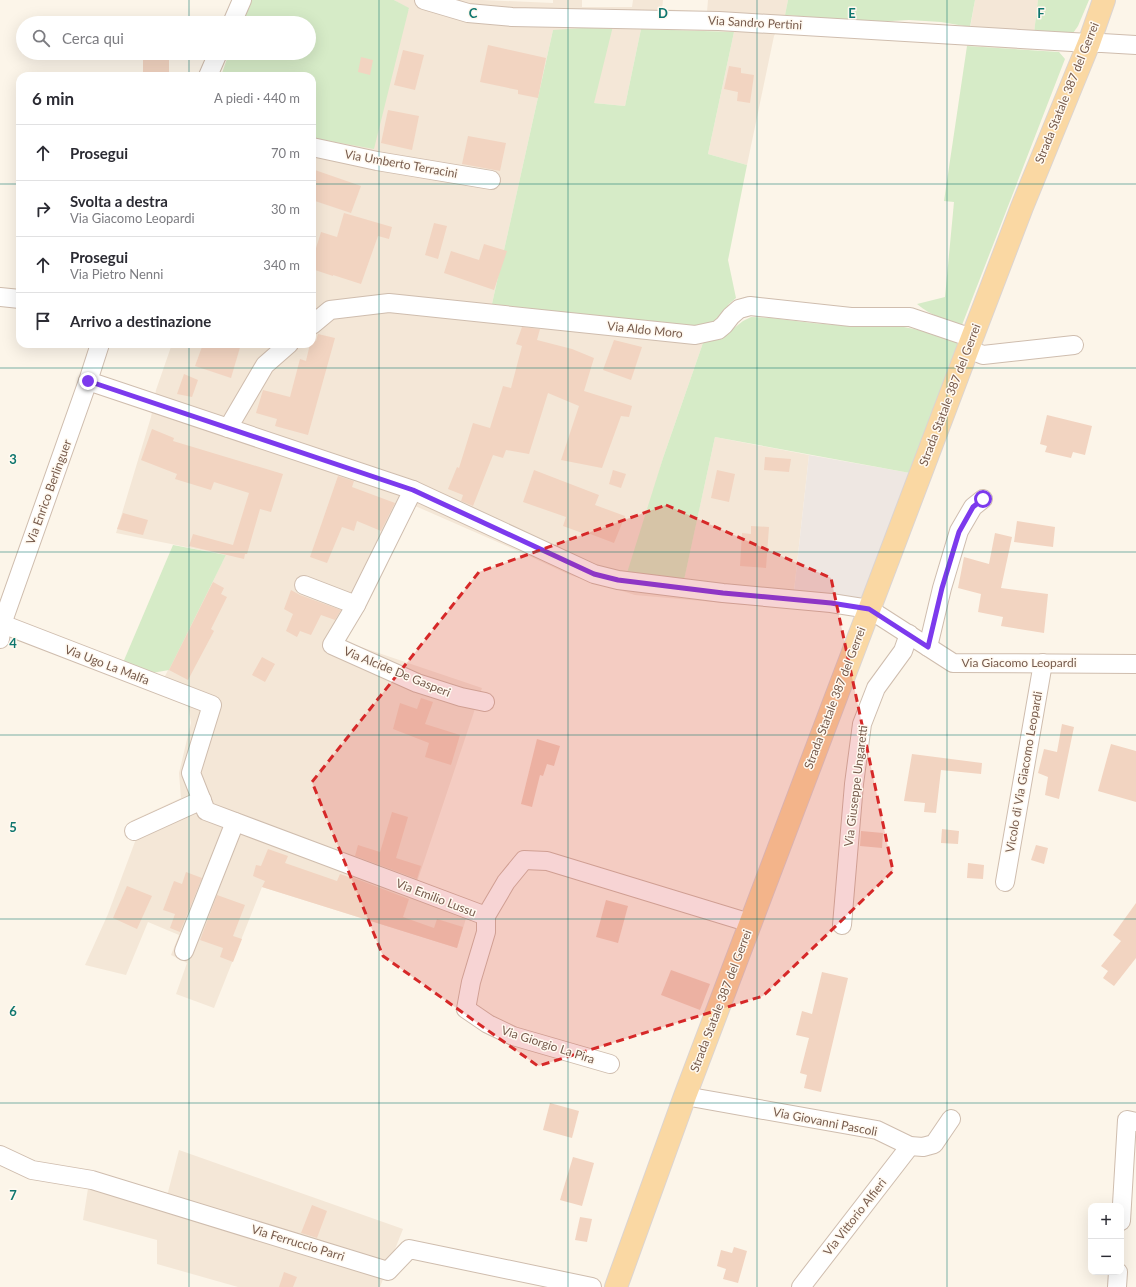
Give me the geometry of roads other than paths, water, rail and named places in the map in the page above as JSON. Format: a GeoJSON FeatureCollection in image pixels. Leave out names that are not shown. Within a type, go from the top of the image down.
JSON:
{"type":"FeatureCollection","features":[{"type":"Feature","properties":{"kind":"main road","name":"Strada Statale 387 del Gerrei"},"geometry":{"type":"LineString","coordinates":[[616,1287],[685,1096],[869,609],[1022,207],[1089,43],[1104,0]]}},
{"type":"Feature","properties":{"kind":"street"},"geometry":{"type":"LineString","coordinates":[[235,16],[242,0]]}},
{"type":"Feature","properties":{"kind":"street","name":"Via Sandro Pertini"},"geometry":{"type":"LineString","coordinates":[[424,0],[468,14],[512,17],[719,21],[1136,45]]}},
{"type":"Feature","properties":{"kind":"street"},"geometry":{"type":"LineString","coordinates":[[210,72],[215,60]]}},
{"type":"Feature","properties":{"kind":"street","name":"Via Umberto Terracini"},"geometry":{"type":"LineString","coordinates":[[316,147],[377,161],[491,180]]}},
{"type":"Feature","properties":{"kind":"street"},"geometry":{"type":"LineString","coordinates":[[0,297],[16,299]]}},
{"type":"Feature","properties":{"kind":"street","name":"Via Aldo Moro"},"geometry":{"type":"LineString","coordinates":[[316,322],[330,310],[389,303],[695,335],[718,330],[739,310],[750,306],[851,317],[910,317],[970,343],[983,355],[1074,345]]}},
{"type":"Feature","properties":{"kind":"street","name":"Via Enrico Berlinguer"},"geometry":{"type":"LineString","coordinates":[[1,632],[99,348]]}},
{"type":"Feature","properties":{"kind":"street"},"geometry":{"type":"LineString","coordinates":[[228,428],[265,365],[284,348]]}},
{"type":"Feature","properties":{"kind":"street"},"geometry":{"type":"LineString","coordinates":[[88,381],[413,490],[594,574],[618,580],[715,592],[831,603],[869,609]]}},
{"type":"Feature","properties":{"kind":"street","name":"Via Alcide De Gasperi"},"geometry":{"type":"LineString","coordinates":[[413,490],[356,605],[332,645],[417,682],[461,698],[485,702]]}},
{"type":"Feature","properties":{"kind":"street"},"geometry":{"type":"LineString","coordinates":[[928,647],[942,588],[959,532],[973,507],[983,499]]}},
{"type":"Feature","properties":{"kind":"street"},"geometry":{"type":"LineString","coordinates":[[304,585],[356,605]]}},
{"type":"Feature","properties":{"kind":"street","name":"Via Giacomo Leopardi"},"geometry":{"type":"LineString","coordinates":[[869,609],[953,663],[1136,664]]}},
{"type":"Feature","properties":{"kind":"street","name":"Via Ugo La Malfa"},"geometry":{"type":"LineString","coordinates":[[1,632],[212,705]]}},
{"type":"Feature","properties":{"kind":"street","name":"Via Giuseppe Ungaretti"},"geometry":{"type":"LineString","coordinates":[[842,925],[854,784],[862,724],[876,688],[903,651],[909,634]]}},
{"type":"Feature","properties":{"kind":"street","name":"Vicolo di Via Giacomo Leopardi"},"geometry":{"type":"LineString","coordinates":[[1005,882],[1043,663]]}},
{"type":"Feature","properties":{"kind":"street","name":"Via Emilio Lussu"},"geometry":{"type":"LineString","coordinates":[[212,705],[191,773],[206,811],[486,916],[506,882],[524,860],[547,861],[750,923]]}},
{"type":"Feature","properties":{"kind":"street"},"geometry":{"type":"LineString","coordinates":[[134,831],[202,800]]}},
{"type":"Feature","properties":{"kind":"street"},"geometry":{"type":"LineString","coordinates":[[184,951],[235,822]]}},
{"type":"Feature","properties":{"kind":"street","name":"Via Giorgio La Pira"},"geometry":{"type":"LineString","coordinates":[[486,916],[486,932],[471,982],[466,1009],[488,1024],[513,1036],[610,1064]]}},
{"type":"Feature","properties":{"kind":"street","name":"Via Giovanni Pascoli"},"geometry":{"type":"LineString","coordinates":[[685,1096],[877,1130],[910,1146],[923,1147],[934,1144],[952,1119]]}},
{"type":"Feature","properties":{"kind":"street"},"geometry":{"type":"LineString","coordinates":[[1122,1203],[1128,1120],[1136,1122]]}},
{"type":"Feature","properties":{"kind":"street","name":"Via Vittorio Alfieri"},"geometry":{"type":"LineString","coordinates":[[801,1287],[910,1146]]}},
{"type":"Feature","properties":{"kind":"street","name":"Via Ferruccio Parri"},"geometry":{"type":"LineString","coordinates":[[0,1155],[32,1170],[92,1180],[388,1271],[409,1249],[592,1287]]}},
{"type":"Feature","properties":{"kind":"street"},"geometry":{"type":"LineString","coordinates":[[1117,1287],[1118,1275]]}}]}
